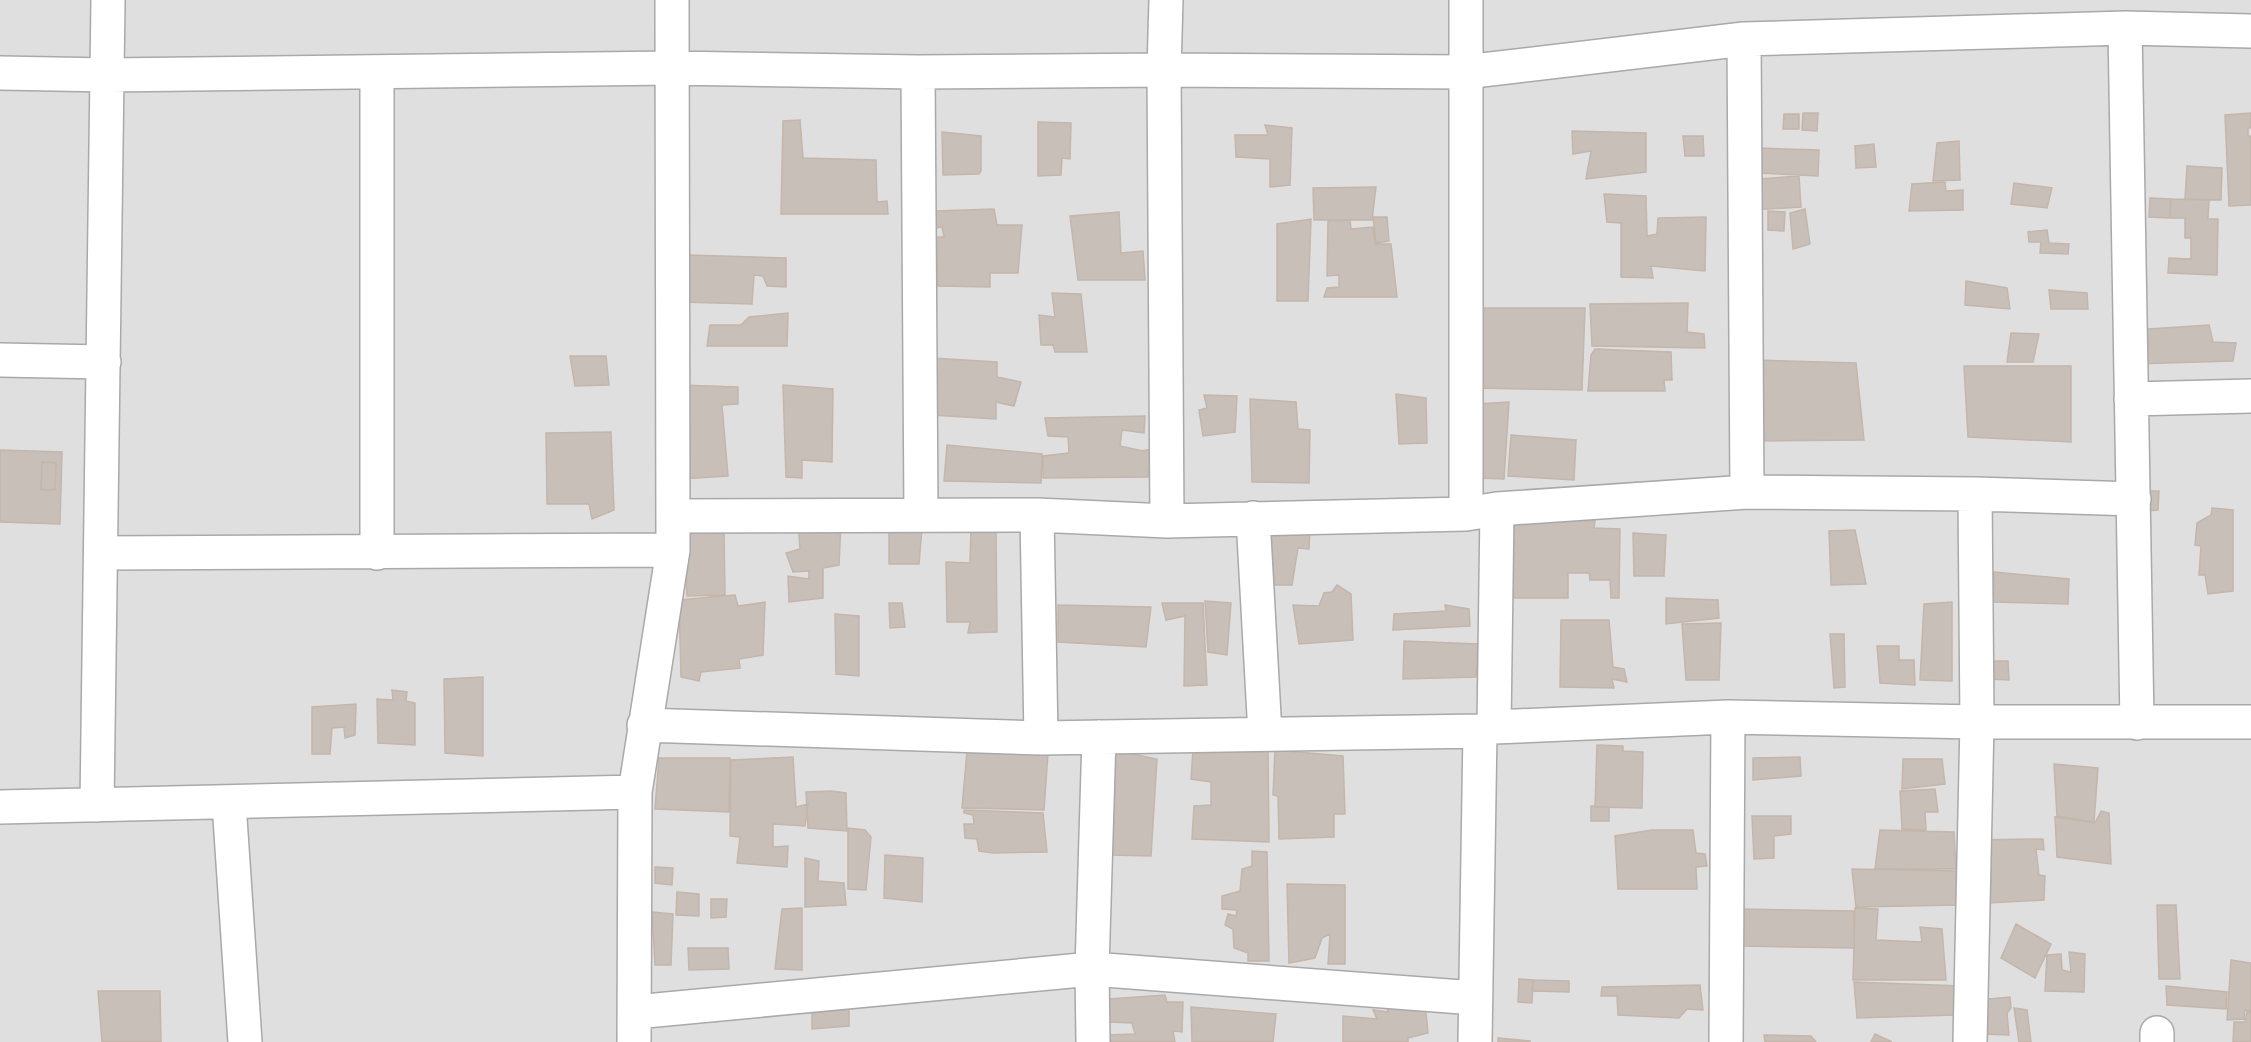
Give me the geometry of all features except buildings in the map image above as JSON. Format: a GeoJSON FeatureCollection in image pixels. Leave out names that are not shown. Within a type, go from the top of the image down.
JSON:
{"type":"FeatureCollection","features":[{"type":"Feature","properties":{"kind":"street"},"geometry":{"type":"LineString","coordinates":[[97,805],[108,0]]}},
{"type":"Feature","properties":{"kind":"street"},"geometry":{"type":"LineString","coordinates":[[672,0],[673,550],[634,792],[634,1027],[1092,969],[1475,998]]}},
{"type":"Feature","properties":{"kind":"street"},"geometry":{"type":"LineString","coordinates":[[1166,0],[1164,70],[1167,521]]}},
{"type":"Feature","properties":{"kind":"street"},"geometry":{"type":"LineString","coordinates":[[1466,0],[1466,514]]}},
{"type":"Feature","properties":{"kind":"street"},"geometry":{"type":"LineString","coordinates":[[0,73],[108,75],[672,68],[918,72],[1164,70],[1466,72],[1744,39],[2125,28],[2251,31]]}},
{"type":"Feature","properties":{"kind":"street"},"geometry":{"type":"LineString","coordinates":[[2125,28],[2137,723]]}},
{"type":"Feature","properties":{"kind":"street"},"geometry":{"type":"LineString","coordinates":[[1744,39],[1748,492]]}},
{"type":"Feature","properties":{"kind":"street"},"geometry":{"type":"LineString","coordinates":[[377,72],[377,553]]}},
{"type":"Feature","properties":{"kind":"street"},"geometry":{"type":"LineString","coordinates":[[918,72],[921,515]]}},
{"type":"Feature","properties":{"kind":"street"},"geometry":{"type":"LineString","coordinates":[[0,360],[104,362]]}},
{"type":"Feature","properties":{"kind":"street"},"geometry":{"type":"LineString","coordinates":[[2132,399],[2251,396]]}},
{"type":"Feature","properties":{"kind":"street"},"geometry":{"type":"LineString","coordinates":[[673,516],[1037,515],[1167,521],[1466,514],[1497,509],[1748,492],[1975,494],[2134,499]]}},
{"type":"Feature","properties":{"kind":"street"},"geometry":{"type":"LineString","coordinates":[[1970,1042],[1977,722],[1975,494]]}},
{"type":"Feature","properties":{"kind":"street"},"geometry":{"type":"LineString","coordinates":[[1475,1042],[1475,998],[1497,509]]}},
{"type":"Feature","properties":{"kind":"street"},"geometry":{"type":"LineString","coordinates":[[1037,515],[1041,738]]}},
{"type":"Feature","properties":{"kind":"street"},"geometry":{"type":"LineString","coordinates":[[1253,518],[1265,735]]}},
{"type":"Feature","properties":{"kind":"street"},"geometry":{"type":"LineString","coordinates":[[101,553],[673,550]]}},
{"type":"Feature","properties":{"kind":"street"},"geometry":{"type":"LineString","coordinates":[[1726,1042],[1728,717]]}},
{"type":"Feature","properties":{"kind":"street"},"geometry":{"type":"LineString","coordinates":[[644,725],[1041,738],[1487,729],[1728,717],[1977,722],[2251,722]]}},
{"type":"Feature","properties":{"kind":"street"},"geometry":{"type":"LineString","coordinates":[[1093,1042],[1092,969],[1099,737]]}},
{"type":"Feature","properties":{"kind":"street"},"geometry":{"type":"LineString","coordinates":[[0,807],[634,792]]}},
{"type":"Feature","properties":{"kind":"street"},"geometry":{"type":"LineString","coordinates":[[229,803],[245,1042]]}},
{"type":"Feature","properties":{"kind":"shaded area"},"geometry":{"type":"Polygon","coordinates":[[[0,0],[2251,0],[2251,1042],[0,1042],[0,0]]]}}]}
